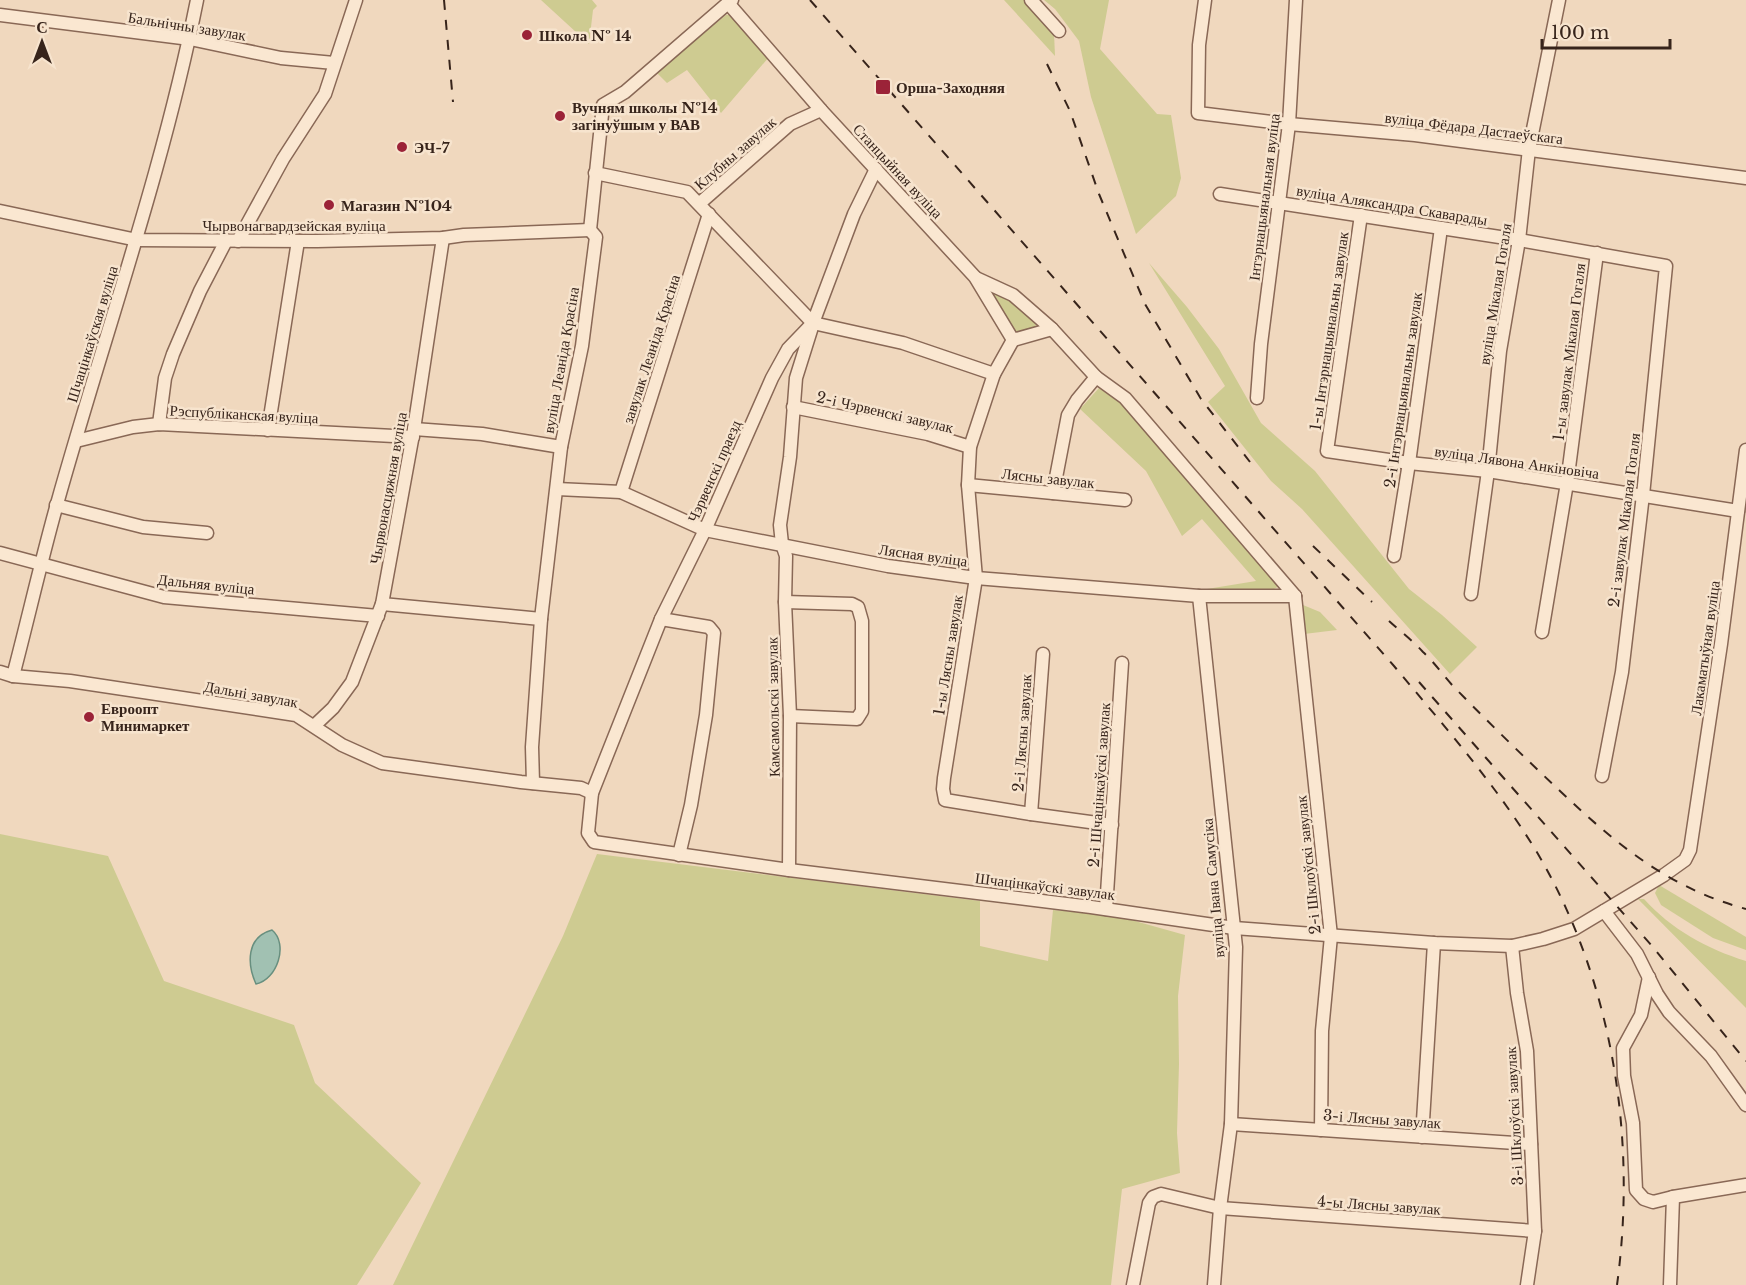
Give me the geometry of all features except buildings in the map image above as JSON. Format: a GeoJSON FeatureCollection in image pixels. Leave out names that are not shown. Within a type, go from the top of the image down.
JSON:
{"type":"FeatureCollection","features":[{"type":"Feature","properties":{"kind":"street","name":"Шчацінкаўская вуліца"},"geometry":{"type":"LineString","coordinates":[[13,676],[57,506],[137,240],[190,39],[198,0]]}},
{"type":"Feature","properties":{"kind":"street"},"geometry":{"type":"LineString","coordinates":[[159,424],[165,378],[200,291],[325,94],[356,0]]}},
{"type":"Feature","properties":{"kind":"street"},"geometry":{"type":"LineString","coordinates":[[1031,0],[1059,32]]}},
{"type":"Feature","properties":{"kind":"street","name":"вуліца Фёдара Дастаеўскага"},"geometry":{"type":"LineString","coordinates":[[1205,0],[1199,45],[1198,113],[1415,135],[1746,178]]}},
{"type":"Feature","properties":{"kind":"street","name":"Інтэрнацыянальная вуліца"},"geometry":{"type":"LineString","coordinates":[[1257,398],[1261,344],[1289,124],[1296,0]]}},
{"type":"Feature","properties":{"kind":"street","name":"вуліца Мікалая Гогаля"},"geometry":{"type":"LineString","coordinates":[[1470,594],[1488,471],[1500,351],[1519,240],[1529,149],[1559,0]]}},
{"type":"Feature","properties":{"kind":"street","name":"Станцыйная вуліца"},"geometry":{"type":"LineString","coordinates":[[730,2],[821,110],[975,277],[1013,340]]}},
{"type":"Feature","properties":{"kind":"street","name":"вуліца Леаніда Красіна"},"geometry":{"type":"LineString","coordinates":[[533,783],[532,747],[541,619],[561,447],[582,346],[596,237],[590,230],[603,105],[625,92],[730,2]]}},
{"type":"Feature","properties":{"kind":"street","name":"Бальнічны завулак"},"geometry":{"type":"LineString","coordinates":[[0,15],[190,39],[281,58],[334,63]]}},
{"type":"Feature","properties":{"kind":"street","name":"Клубны завулак"},"geometry":{"type":"LineString","coordinates":[[700,204],[790,124],[821,110]]}},
{"type":"Feature","properties":{"kind":"street","name":"Чэрвенскі праезд"},"geometry":{"type":"LineString","coordinates":[[592,794],[661,619],[705,530],[772,378],[788,349],[813,322],[854,214],[876,169]]}},
{"type":"Feature","properties":{"kind":"street"},"geometry":{"type":"LineString","coordinates":[[595,173],[687,192],[813,322],[903,343],[994,374],[1013,340],[1052,329]]}},
{"type":"Feature","properties":{"kind":"street","name":"вуліца Аляксандра Скаварады"},"geometry":{"type":"LineString","coordinates":[[1220,194],[1361,214],[1666,266]]}},
{"type":"Feature","properties":{"kind":"street","name":"Чырвонагвардзейская вуліца"},"geometry":{"type":"LineString","coordinates":[[0,211],[137,240],[298,241],[443,238],[464,235],[590,230]]}},
{"type":"Feature","properties":{"kind":"street","name":"завулак Леаніда Красіна"},"geometry":{"type":"LineString","coordinates":[[621,492],[710,214]]}},
{"type":"Feature","properties":{"kind":"street","name":"1-ы Інтэрнацыянальны завулак"},"geometry":{"type":"LineString","coordinates":[[1327,451],[1361,214]]}},
{"type":"Feature","properties":{"kind":"street","name":"2-і Інтэрнацыянальны завулак"},"geometry":{"type":"LineString","coordinates":[[1394,556],[1409,463],[1440,228]]}},
{"type":"Feature","properties":{"kind":"street","name":"Чырвонасцяжная вуліца"},"geometry":{"type":"LineString","coordinates":[[314,726],[333,708],[352,682],[380,610],[414,433],[443,238]]}},
{"type":"Feature","properties":{"kind":"street"},"geometry":{"type":"LineString","coordinates":[[268,430],[298,241]]}},
{"type":"Feature","properties":{"kind":"street","name":"1-ы завулак Мікалая Гогаля"},"geometry":{"type":"LineString","coordinates":[[1542,632],[1567,483],[1597,253]]}},
{"type":"Feature","properties":{"kind":"street","name":"2-і завулак Мікалая Гогаля"},"geometry":{"type":"LineString","coordinates":[[1602,776],[1622,672],[1643,495],[1666,266]]}},
{"type":"Feature","properties":{"kind":"street"},"geometry":{"type":"LineString","coordinates":[[975,277],[1012,295],[1052,329],[1096,377],[1125,398],[1295,596]]}},
{"type":"Feature","properties":{"kind":"street","name":"Камсамольскі завулак"},"geometry":{"type":"LineString","coordinates":[[789,870],[790,716],[785,602],[786,556],[780,525],[790,457],[796,378],[813,322]]}},
{"type":"Feature","properties":{"kind":"street","name":"1-ы Лясны завулак"},"geometry":{"type":"LineString","coordinates":[[994,374],[970,447],[968,485],[976,578],[943,789],[945,800],[1030,814]]}},
{"type":"Feature","properties":{"kind":"street"},"geometry":{"type":"LineString","coordinates":[[1053,493],[1068,415],[1096,377]]}},
{"type":"Feature","properties":{"kind":"street","name":"2-і Чэрвенскі завулак"},"geometry":{"type":"LineString","coordinates":[[793,407],[928,434],[970,447]]}},
{"type":"Feature","properties":{"kind":"street","name":"Рэспубліканская вуліца"},"geometry":{"type":"LineString","coordinates":[[76,441],[133,427],[159,424],[268,430],[482,434],[561,447]]}},
{"type":"Feature","properties":{"kind":"street","name":"Лакаматыўная вуліца"},"geometry":{"type":"LineString","coordinates":[[1690,850],[1746,450]]}},
{"type":"Feature","properties":{"kind":"street","name":"вуліца Лявона Анкіновіча"},"geometry":{"type":"LineString","coordinates":[[1327,451],[1488,471],[1738,511]]}},
{"type":"Feature","properties":{"kind":"street","name":"Лясны завулак"},"geometry":{"type":"LineString","coordinates":[[968,485],[1125,500]]}},
{"type":"Feature","properties":{"kind":"street","name":"Лясная вуліца"},"geometry":{"type":"LineString","coordinates":[[557,489],[621,492],[705,530],[888,566],[976,578],[1199,596],[1295,596]]}},
{"type":"Feature","properties":{"kind":"street"},"geometry":{"type":"LineString","coordinates":[[57,506],[143,527],[207,533]]}},
{"type":"Feature","properties":{"kind":"street","name":"Дальняя вуліца"},"geometry":{"type":"LineString","coordinates":[[0,553],[164,597],[541,619]]}},
{"type":"Feature","properties":{"kind":"street","name":"вуліца Івана Самусіка"},"geometry":{"type":"LineString","coordinates":[[1199,596],[1236,947],[1231,1124],[1220,1208],[1214,1285]]}},
{"type":"Feature","properties":{"kind":"street","name":"2-і Шклоўскі завулак"},"geometry":{"type":"LineString","coordinates":[[1295,596],[1331,936],[1322,1031],[1321,1130]]}},
{"type":"Feature","properties":{"kind":"street"},"geometry":{"type":"LineString","coordinates":[[785,602],[852,604],[858,608],[862,621],[862,711],[857,719],[790,716]]}},
{"type":"Feature","properties":{"kind":"street"},"geometry":{"type":"LineString","coordinates":[[661,619],[709,627],[714,633],[706,715],[691,805],[679,855]]}},
{"type":"Feature","properties":{"kind":"street","name":"2-і Лясны завулак"},"geometry":{"type":"LineString","coordinates":[[1030,814],[1043,654]]}},
{"type":"Feature","properties":{"kind":"street","name":"2-і Шчацінкаўскі завулак"},"geometry":{"type":"LineString","coordinates":[[1106,909],[1122,663]]}},
{"type":"Feature","properties":{"kind":"street","name":"Дальні завулак"},"geometry":{"type":"LineString","coordinates":[[0,672],[13,676],[70,681],[296,715],[342,745],[382,762],[581,789],[592,794]]}},
{"type":"Feature","properties":{"kind":"street","name":"Шчацінкаўскі завулак"},"geometry":{"type":"LineString","coordinates":[[592,794],[588,832],[594,842],[1234,928],[1434,944],[1512,946],[1574,929],[1685,860],[1690,850]]}},
{"type":"Feature","properties":{"kind":"street"},"geometry":{"type":"LineString","coordinates":[[1030,814],[1112,825]]}},
{"type":"Feature","properties":{"kind":"street"},"geometry":{"type":"LineString","coordinates":[[1604,911],[1637,954],[1657,994],[1669,1012],[1711,1056],[1746,1105]]}},
{"type":"Feature","properties":{"kind":"street"},"geometry":{"type":"LineString","coordinates":[[1422,1137],[1434,944]]}},
{"type":"Feature","properties":{"kind":"street","name":"3-і Шклоўскі завулак"},"geometry":{"type":"LineString","coordinates":[[1512,946],[1527,1051],[1535,1231],[1527,1285]]}},
{"type":"Feature","properties":{"kind":"street"},"geometry":{"type":"LineString","coordinates":[[1649,977],[1641,1015],[1623,1048],[1624,1076],[1633,1122],[1636,1190],[1644,1199],[1653,1202],[1746,1185]]}},
{"type":"Feature","properties":{"kind":"street","name":"3-і Лясны завулак"},"geometry":{"type":"LineString","coordinates":[[1231,1124],[1531,1144]]}},
{"type":"Feature","properties":{"kind":"street","name":"4-ы Лясны завулак"},"geometry":{"type":"LineString","coordinates":[[1133,1285],[1149,1203],[1153,1197],[1161,1194],[1220,1208],[1535,1231]]}},
{"type":"Feature","properties":{"kind":"street"},"geometry":{"type":"LineString","coordinates":[[1670,1285],[1673,1197]]}},
{"type":"Feature","properties":{"kind":"shaded area"},"geometry":{"type":"Polygon","coordinates":[[[541,0],[592,0],[597,6],[593,10],[589,44],[541,0]]]}},
{"type":"Feature","properties":{"kind":"shaded area"},"geometry":{"type":"Polygon","coordinates":[[[1004,0],[1025,0],[1054,33],[1055,56],[1004,0]]]}},
{"type":"Feature","properties":{"kind":"shaded area"},"geometry":{"type":"Polygon","coordinates":[[[1044,0],[1109,0],[1100,49],[1157,114],[1171,115],[1181,178],[1176,196],[1136,234],[1091,97],[1079,41],[1055,9],[1044,0]]]}},
{"type":"Feature","properties":{"kind":"shaded area"},"geometry":{"type":"Polygon","coordinates":[[[726,15],[731,15],[769,57],[721,113],[687,70],[667,83],[656,72],[726,15]]]}},
{"type":"Feature","properties":{"kind":"shaded area"},"geometry":{"type":"Polygon","coordinates":[[[1149,263],[1219,349],[1261,423],[1315,471],[1409,589],[1477,647],[1450,674],[1302,509],[1271,481],[1208,402],[1225,386],[1149,263]]]}},
{"type":"Feature","properties":{"kind":"shaded area"},"geometry":{"type":"Polygon","coordinates":[[[988,291],[1008,298],[1036,323],[1035,329],[1020,333],[1014,331],[988,291]]]}},
{"type":"Feature","properties":{"kind":"shaded area"},"geometry":{"type":"Polygon","coordinates":[[[1099,388],[1123,405],[1281,585],[1274,589],[1207,589],[1256,581],[1202,519],[1182,536],[1146,471],[1080,409],[1099,388]]]}},
{"type":"Feature","properties":{"kind":"shaded area"},"geometry":{"type":"Polygon","coordinates":[[[1303,605],[1320,612],[1337,630],[1304,634],[1303,605]]]}},
{"type":"Feature","properties":{"kind":"shaded area"},"geometry":{"type":"Polygon","coordinates":[[[0,834],[108,856],[164,981],[294,1025],[315,1083],[421,1183],[357,1285],[0,1285],[0,834]]]}},
{"type":"Feature","properties":{"kind":"shaded area"},"geometry":{"type":"Polygon","coordinates":[[[597,854],[980,901],[980,946],[1048,961],[1053,910],[1117,916],[1185,935],[1178,996],[1177,1133],[1180,1173],[1122,1189],[1111,1285],[393,1285],[563,936],[597,854]]]}},
{"type":"Feature","properties":{"kind":"shaded area"},"geometry":{"type":"Polygon","coordinates":[[[1659,885],[1746,937],[1746,950],[1713,938],[1661,905],[1655,893],[1659,885]]]}},
{"type":"Feature","properties":{"kind":"shaded area"},"geometry":{"type":"Polygon","coordinates":[[[1638,899],[1644,899],[1666,920],[1690,937],[1746,961],[1746,1008],[1638,899]]]}},
{"type":"Feature","properties":{"kind":"shaded area"},"geometry":{"type":"Polygon","coordinates":[[[272,930],[280,944],[278,961],[270,976],[256,984],[250,960],[253,945],[263,934],[272,930]]]}},
{"type":"Feature","properties":{"kind":"railway"},"geometry":{"type":"LineString","coordinates":[[444,0],[453,102]]}},
{"type":"Feature","properties":{"kind":"railway"},"geometry":{"type":"LineString","coordinates":[[810,0],[1394,666],[1488,781],[1538,854],[1564,903],[1585,955],[1601,1008],[1613,1063],[1621,1118],[1624,1174],[1617,1285]]}},
{"type":"Feature","properties":{"kind":"railway"},"geometry":{"type":"LineString","coordinates":[[1047,64],[1070,111],[1099,194],[1145,304],[1201,399],[1250,462]]}},
{"type":"Feature","properties":{"kind":"railway"},"geometry":{"type":"LineString","coordinates":[[1313,546],[1372,602]]}},
{"type":"Feature","properties":{"kind":"railway"},"geometry":{"type":"LineString","coordinates":[[1389,621],[1419,648],[1453,686],[1533,765],[1581,811],[1624,847],[1668,877],[1718,900],[1746,909]]}},
{"type":"Feature","properties":{"kind":"railway"},"geometry":{"type":"LineString","coordinates":[[1419,682],[1652,946],[1746,1061]]}},
{"type":"Feature","properties":{"kind":"place","name":"Школа № 14"},"geometry":{"type":"Point","coordinates":[527,35]}},
{"type":"Feature","properties":{"kind":"place","name":"Орша-Заходняя"},"geometry":{"type":"Point","coordinates":[883,87]}},
{"type":"Feature","properties":{"kind":"place","name":"Вучням школы №14 загінуўшым у ВАВ"},"geometry":{"type":"Point","coordinates":[560,116]}},
{"type":"Feature","properties":{"kind":"place","name":"ЭЧ-7"},"geometry":{"type":"Point","coordinates":[402,147]}},
{"type":"Feature","properties":{"kind":"place","name":"Магазин №104"},"geometry":{"type":"Point","coordinates":[329,205]}},
{"type":"Feature","properties":{"kind":"place","name":"Евроопт Минимаркет"},"geometry":{"type":"Point","coordinates":[89,717]}}]}
